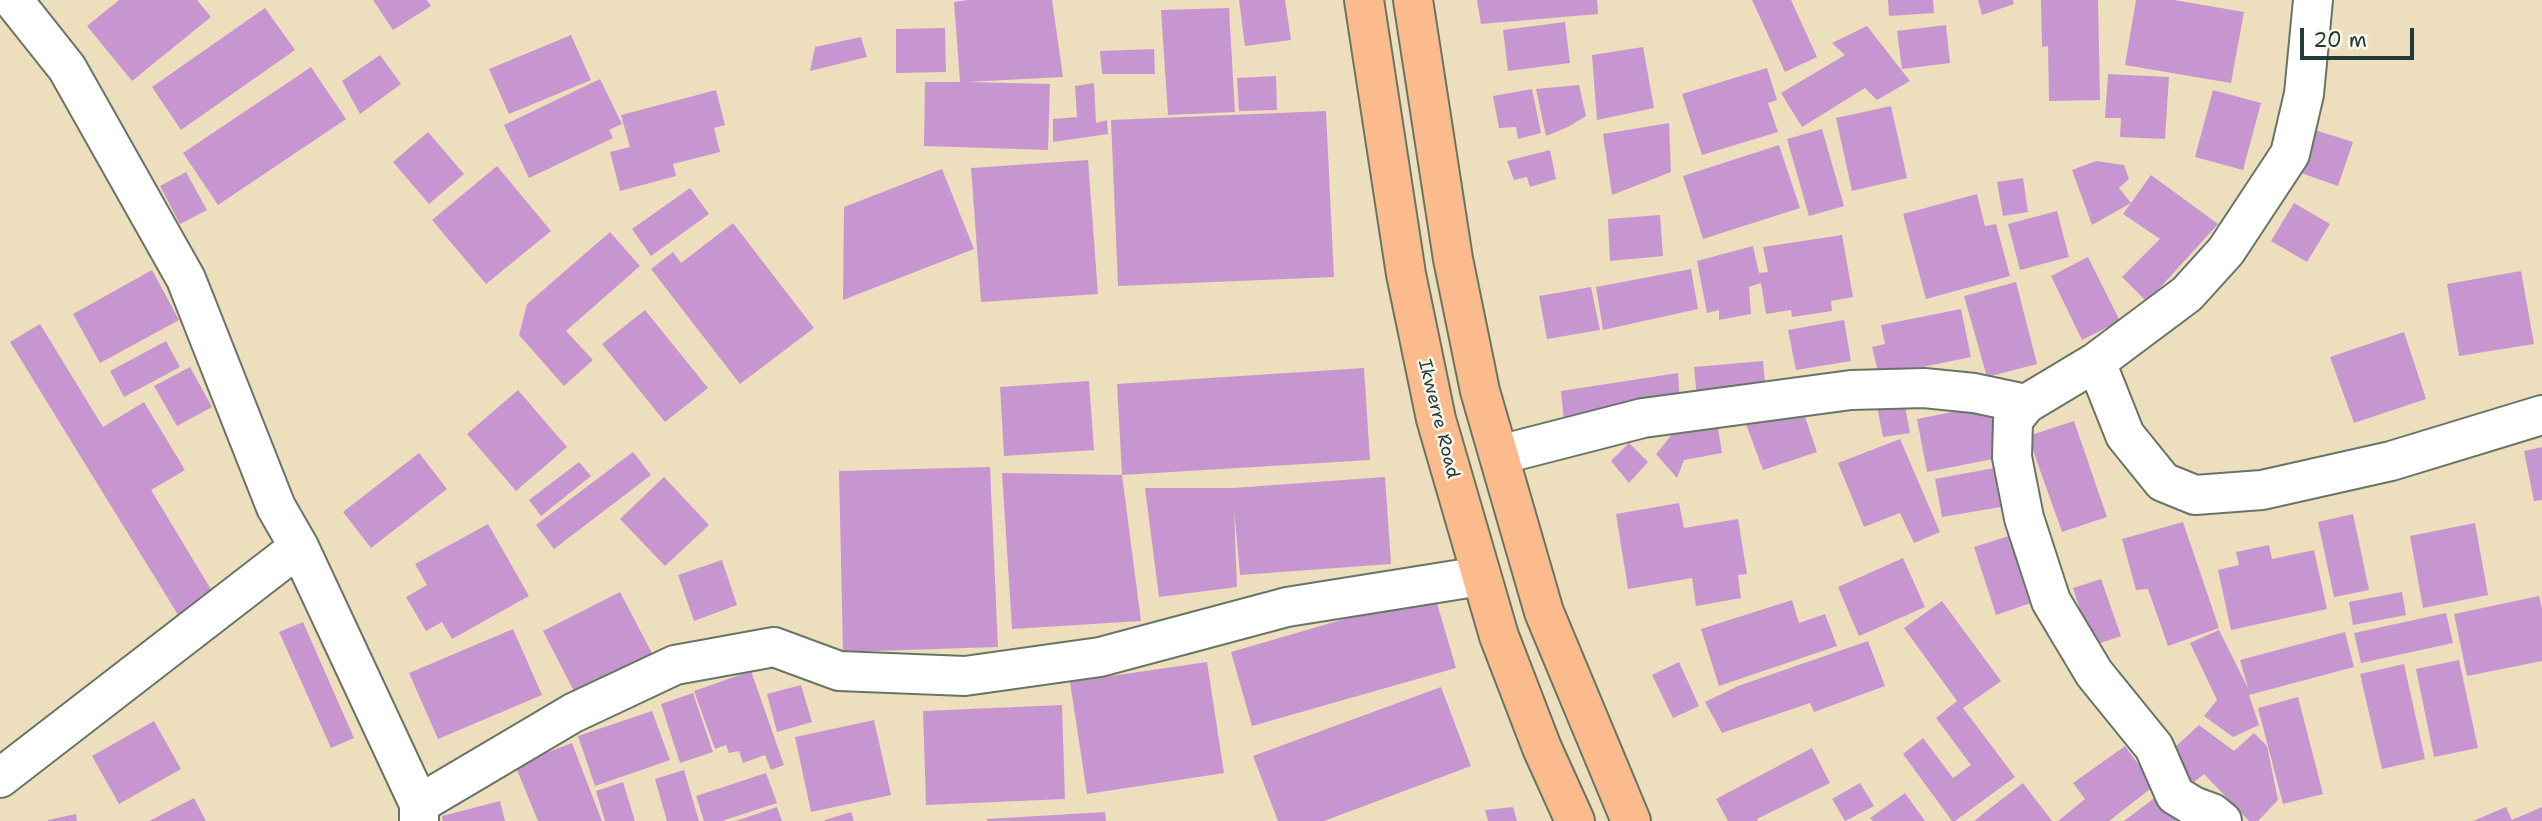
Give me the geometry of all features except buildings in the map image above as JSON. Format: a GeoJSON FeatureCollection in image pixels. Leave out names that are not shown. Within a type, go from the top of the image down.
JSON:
{"type":"FeatureCollection","features":[{"type":"Feature","properties":{"kind":"main road","name":"Ikwerre Road"},"geometry":{"type":"LineString","coordinates":[[1364,0],[1406,274],[1436,419],[1481,576],[1514,673],[1542,748],[1575,821]]}},
{"type":"Feature","properties":{"kind":"main road"},"geometry":{"type":"LineString","coordinates":[[1413,0],[1453,259],[1480,391],[1544,612],[1631,821]]}},
{"type":"Feature","properties":{"kind":"street"},"geometry":{"type":"LineString","coordinates":[[13,0],[67,68],[186,279],[276,507],[299,547],[419,813],[573,713],[675,665],[774,647],[839,671],[965,676],[1100,657],[1287,607],[1481,576]]}},
{"type":"Feature","properties":{"kind":"street"},"geometry":{"type":"LineString","coordinates":[[2222,821],[2212,813],[2175,795],[2154,747],[2094,673],[2051,601],[2024,518],[2012,457],[2013,420],[2026,404],[2096,362],[2187,294],[2226,251],[2290,154],[2304,94],[2313,0]]}},
{"type":"Feature","properties":{"kind":"street"},"geometry":{"type":"LineString","coordinates":[[2096,362],[2125,435],[2163,482],[2195,495],[2262,490],[2391,461],[2542,415]]}},
{"type":"Feature","properties":{"kind":"street"},"geometry":{"type":"LineString","coordinates":[[1499,455],[1643,418],[1851,390],[1924,388],[1974,393],[2026,404]]}},
{"type":"Feature","properties":{"kind":"street"},"geometry":{"type":"LineString","coordinates":[[0,778],[299,547]]}}]}
